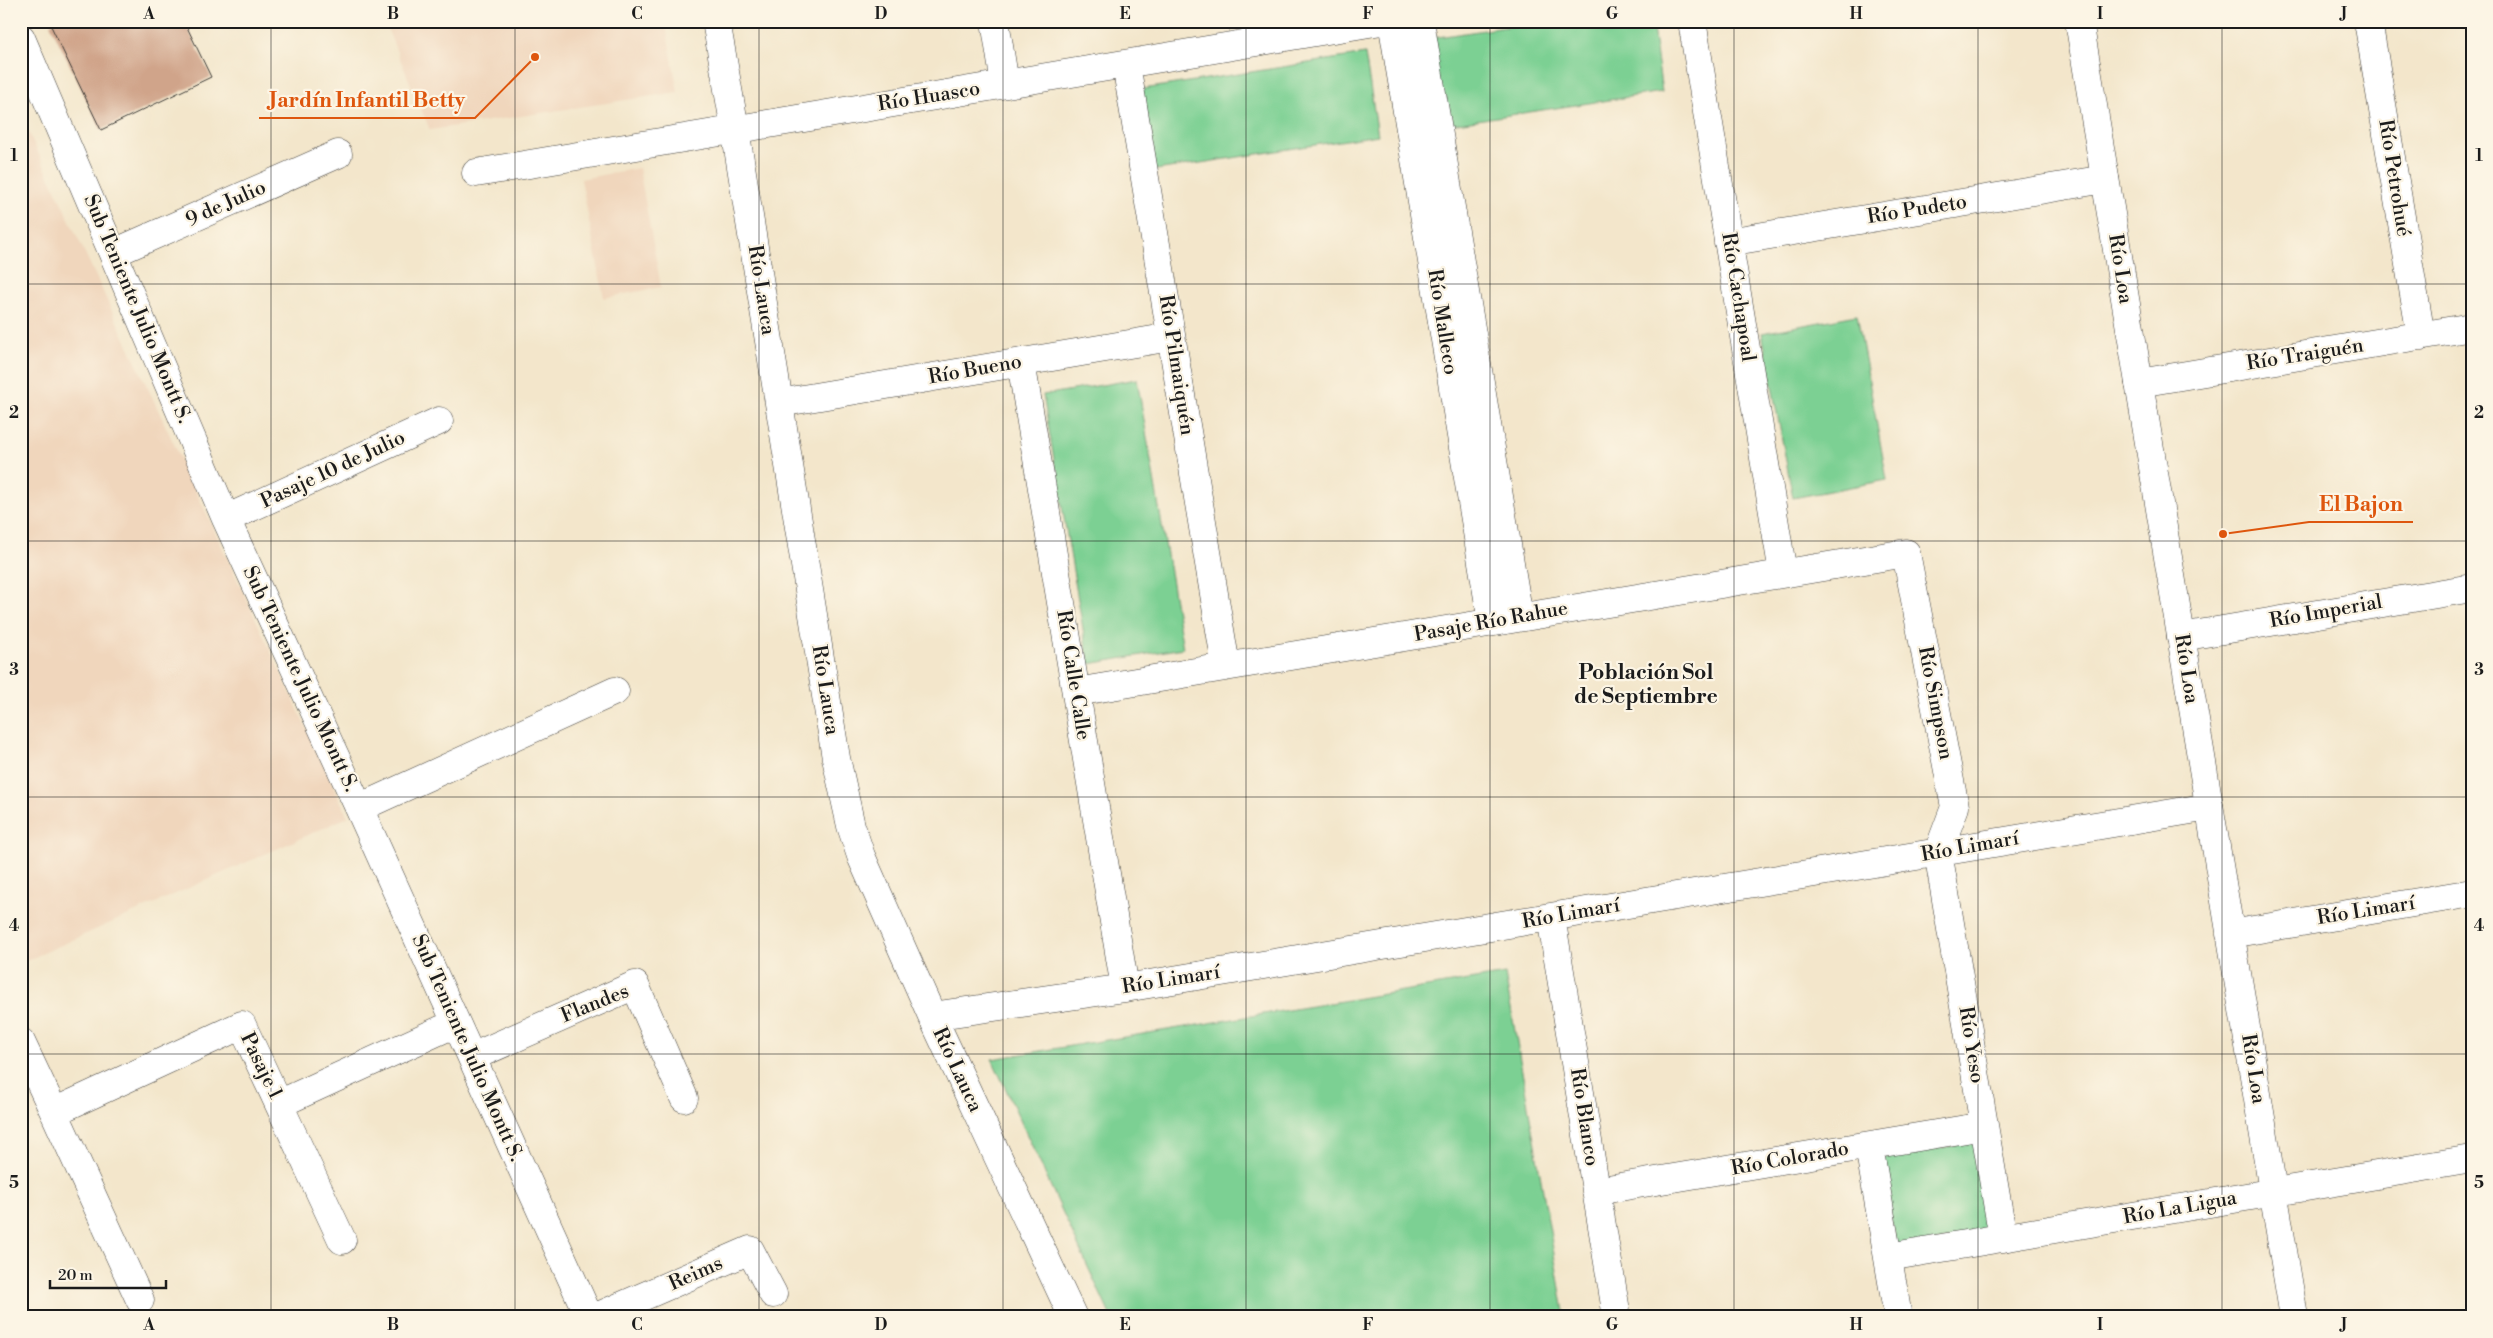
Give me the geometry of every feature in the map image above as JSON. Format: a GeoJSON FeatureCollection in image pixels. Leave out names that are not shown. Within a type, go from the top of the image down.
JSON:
{"type":"FeatureCollection","features":[{"type":"Feature","properties":{"kind":"street","name":"Río Lauca"},"geometry":{"type":"LineString","coordinates":[[716,21],[842,792],[861,856],[932,1016],[1073,1317]]}},
{"type":"Feature","properties":{"kind":"street"},"geometry":{"type":"LineString","coordinates":[[994,21],[1005,84]]}},
{"type":"Feature","properties":{"kind":"street","name":"Río Huasco"},"geometry":{"type":"LineString","coordinates":[[476,173],[1381,21]]}},
{"type":"Feature","properties":{"kind":"street","name":"Río Malleco"},"geometry":{"type":"LineString","coordinates":[[1392,21],[1492,622]]}},
{"type":"Feature","properties":{"kind":"street","name":"Río Malleco"},"geometry":{"type":"LineString","coordinates":[[1420,21],[1519,617]]}},
{"type":"Feature","properties":{"kind":"street","name":"Río Cachapoal"},"geometry":{"type":"LineString","coordinates":[[1692,21],[1783,573]]}},
{"type":"Feature","properties":{"kind":"street","name":"Río Loa"},"geometry":{"type":"LineString","coordinates":[[2079,21],[2294,1317]]}},
{"type":"Feature","properties":{"kind":"street","name":"Río Petrohué"},"geometry":{"type":"LineString","coordinates":[[2368,21],[2421,336]]}},
{"type":"Feature","properties":{"kind":"street","name":"Sub Teniente Julio Montt S."},"geometry":{"type":"LineString","coordinates":[[21,38],[226,519],[589,1317]]}},
{"type":"Feature","properties":{"kind":"street","name":"Río Pilmaiquén"},"geometry":{"type":"LineString","coordinates":[[1126,64],[1226,666]]}},
{"type":"Feature","properties":{"kind":"street","name":"9 de Julio"},"geometry":{"type":"LineString","coordinates":[[114,253],[338,154]]}},
{"type":"Feature","properties":{"kind":"street","name":"Río Pudeto"},"geometry":{"type":"LineString","coordinates":[[1728,242],[2105,179]]}},
{"type":"Feature","properties":{"kind":"street","name":"Río Traiguén"},"geometry":{"type":"LineString","coordinates":[[2139,383],[2472,327]]}},
{"type":"Feature","properties":{"kind":"street","name":"Río Bueno"},"geometry":{"type":"LineString","coordinates":[[779,403],[1171,337]]}},
{"type":"Feature","properties":{"kind":"street","name":"Río Calle Calle"},"geometry":{"type":"LineString","coordinates":[[1021,362],[1125,988]]}},
{"type":"Feature","properties":{"kind":"street","name":"Pasaje 10 de Julio"},"geometry":{"type":"LineString","coordinates":[[226,519],[439,421]]}},
{"type":"Feature","properties":{"kind":"street","name":"Pasaje Río Rahue"},"geometry":{"type":"LineString","coordinates":[[1076,692],[1906,553]]}},
{"type":"Feature","properties":{"kind":"street","name":"Río Simpson"},"geometry":{"type":"LineString","coordinates":[[1906,553],[1955,807],[1938,852]]}},
{"type":"Feature","properties":{"kind":"street","name":"Río Imperial"},"geometry":{"type":"LineString","coordinates":[[2181,637],[2472,588]]}},
{"type":"Feature","properties":{"kind":"street"},"geometry":{"type":"LineString","coordinates":[[359,808],[615,691]]}},
{"type":"Feature","properties":{"kind":"street","name":"Río Limarí"},"geometry":{"type":"LineString","coordinates":[[932,1016],[1125,988],[2209,807]]}},
{"type":"Feature","properties":{"kind":"street","name":"Río Yeso"},"geometry":{"type":"LineString","coordinates":[[1938,852],[2003,1238]]}},
{"type":"Feature","properties":{"kind":"street","name":"Río Limarí"},"geometry":{"type":"LineString","coordinates":[[2230,934],[2472,893]]}},
{"type":"Feature","properties":{"kind":"street","name":"Río Blanco"},"geometry":{"type":"LineString","coordinates":[[1551,917],[1617,1317]]}},
{"type":"Feature","properties":{"kind":"street","name":"Flandes"},"geometry":{"type":"LineString","coordinates":[[472,1057],[635,985],[684,1098]]}},
{"type":"Feature","properties":{"kind":"street"},"geometry":{"type":"LineString","coordinates":[[279,1104],[456,1023]]}},
{"type":"Feature","properties":{"kind":"street","name":"Pasaje 1"},"geometry":{"type":"LineString","coordinates":[[54,1112],[242,1025],[342,1240]]}},
{"type":"Feature","properties":{"kind":"street"},"geometry":{"type":"LineString","coordinates":[[21,1042],[140,1300]]}},
{"type":"Feature","properties":{"kind":"street","name":"Río Colorado"},"geometry":{"type":"LineString","coordinates":[[1596,1191],[1984,1126]]}},
{"type":"Feature","properties":{"kind":"street"},"geometry":{"type":"LineString","coordinates":[[1869,1146],[1898,1317]]}},
{"type":"Feature","properties":{"kind":"street","name":"Río La Ligua"},"geometry":{"type":"LineString","coordinates":[[1888,1257],[2472,1159]]}},
{"type":"Feature","properties":{"kind":"street","name":"Reims"},"geometry":{"type":"LineString","coordinates":[[596,1317],[750,1250],[773,1294]]}},
{"type":"Feature","properties":{"kind":"shaded area"},"geometry":{"type":"Polygon","coordinates":[[[384,21],[665,21],[678,92],[430,130],[384,21]]]}},
{"type":"Feature","properties":{"kind":"shaded area"},"geometry":{"type":"Polygon","coordinates":[[[21,116],[348,817],[21,963],[21,116]]]}},
{"type":"Feature","properties":{"kind":"shaded area"},"geometry":{"type":"Polygon","coordinates":[[[639,168],[661,287],[604,298],[581,179],[639,168]]]}},
{"type":"Feature","properties":{"kind":"green space"},"geometry":{"type":"Polygon","coordinates":[[[1546,21],[1652,21],[1662,92],[1437,126],[1424,39],[1546,21]]]}},
{"type":"Feature","properties":{"kind":"green space"},"geometry":{"type":"Polygon","coordinates":[[[1365,54],[1378,135],[1150,171],[1137,90],[1365,54]]]}},
{"type":"Feature","properties":{"kind":"green space"},"geometry":{"type":"Polygon","coordinates":[[[1857,315],[1887,480],[1793,498],[1762,333],[1857,315]]]}},
{"type":"Feature","properties":{"kind":"green space"},"geometry":{"type":"Polygon","coordinates":[[[1137,379],[1183,648],[1089,664],[1043,395],[1137,379]]]}},
{"type":"Feature","properties":{"kind":"green space"},"geometry":{"type":"Polygon","coordinates":[[[1505,974],[1565,1317],[1111,1317],[992,1059],[1505,974]]]}},
{"type":"Feature","properties":{"kind":"green space"},"geometry":{"type":"Polygon","coordinates":[[[1974,1142],[1989,1232],[1896,1248],[1881,1158],[1974,1142]]]}},
{"type":"Feature","properties":{"kind":"building"},"geometry":{"type":"Polygon","coordinates":[[[56,21],[184,21],[211,77],[101,130],[50,24],[56,21]]]}},
{"type":"Feature","properties":{"kind":"place","name":"Jardín Infantil Betty"},"geometry":{"type":"Point","coordinates":[535,57]}},
{"type":"Feature","properties":{"kind":"place","name":"El Bajon"},"geometry":{"type":"Point","coordinates":[2223,534]}},
{"type":"Feature","properties":{"kind":"district","name":"Población Sol de Septiembre"},"geometry":{"type":"Point","coordinates":[1646,685]}}]}
